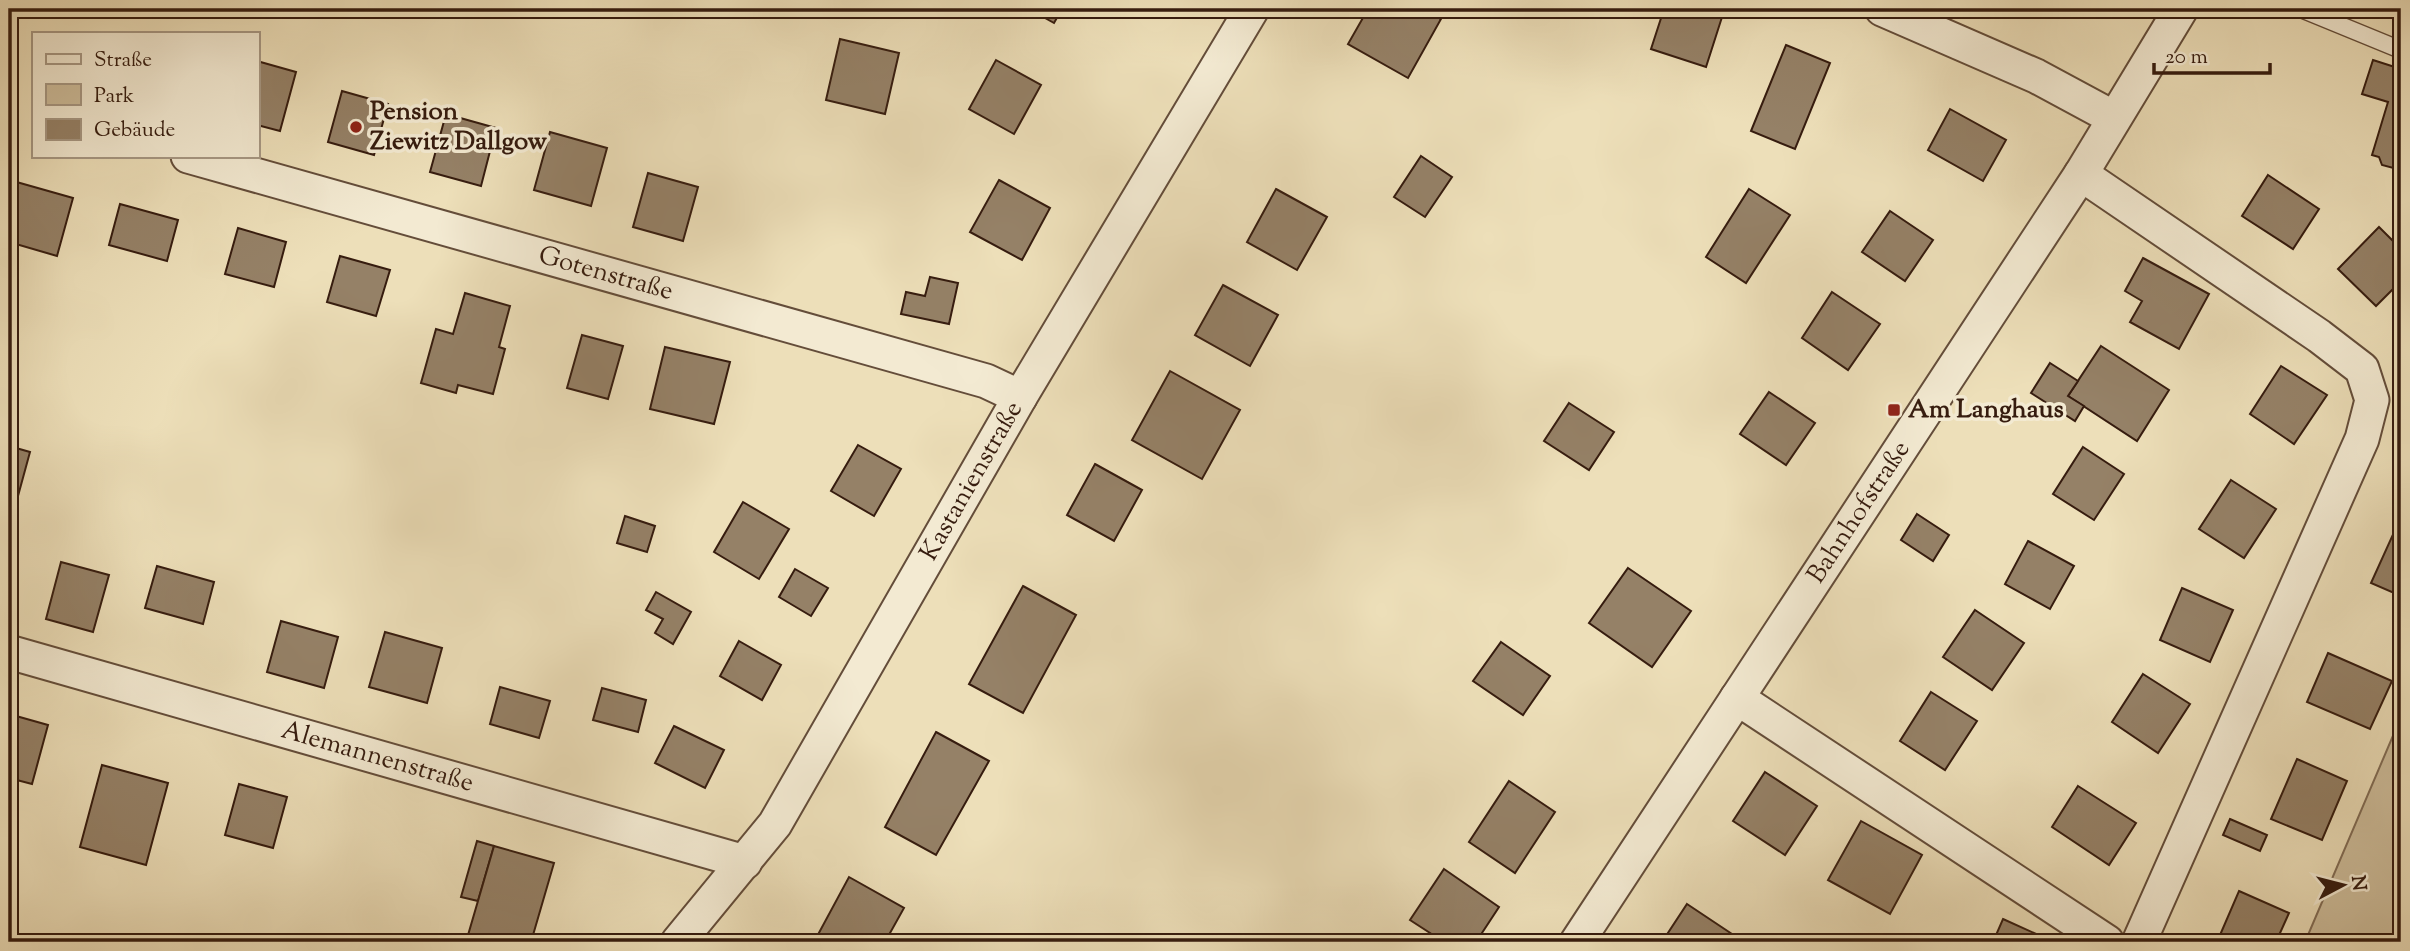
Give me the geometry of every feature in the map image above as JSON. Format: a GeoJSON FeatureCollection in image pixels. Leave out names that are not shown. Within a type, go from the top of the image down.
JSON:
{"type":"FeatureCollection","features":[{"type":"Feature","properties":{"kind":"street","name":"Kastanienstraße"},"geometry":{"type":"LineString","coordinates":[[678,942],[775,824],[1020,397],[1252,9]]}},
{"type":"Feature","properties":{"kind":"street"},"geometry":{"type":"LineString","coordinates":[[1882,9],[2035,75],[2114,118]]}},
{"type":"Feature","properties":{"kind":"street","name":"Bahnhofstraße"},"geometry":{"type":"LineString","coordinates":[[1577,942],[2081,174],[2181,9]]}},
{"type":"Feature","properties":{"kind":"street","name":"Gotenstraße"},"geometry":{"type":"LineString","coordinates":[[195,158],[986,381],[1020,397]]}},
{"type":"Feature","properties":{"kind":"street"},"geometry":{"type":"LineString","coordinates":[[2081,174],[2319,336],[2362,369],[2372,400],[2362,439],[2139,942]]}},
{"type":"Feature","properties":{"kind":"street","name":"Alemannenstraße"},"geometry":{"type":"LineString","coordinates":[[9,652],[745,862]]}},
{"type":"Feature","properties":{"kind":"street"},"geometry":{"type":"LineString","coordinates":[[1737,698],[2106,942]]}},
{"type":"Feature","properties":{"kind":"lane"},"geometry":{"type":"LineString","coordinates":[[2301,9],[2401,50]]}},
{"type":"Feature","properties":{"kind":"green space"},"geometry":{"type":"Polygon","coordinates":[[[2401,717],[2401,942],[2305,942],[2401,717]]]}},
{"type":"Feature","properties":{"kind":"building"},"geometry":{"type":"Polygon","coordinates":[[[1029,9],[1062,9],[1054,23],[1029,9]]]}},
{"type":"Feature","properties":{"kind":"building"},"geometry":{"type":"Polygon","coordinates":[[[1368,9],[1422,9],[1441,19],[1408,78],[1348,44],[1368,9]]]}},
{"type":"Feature","properties":{"kind":"building"},"geometry":{"type":"Polygon","coordinates":[[[1664,9],[1708,9],[1723,14],[1706,67],[1651,49],[1664,9]]]}},
{"type":"Feature","properties":{"kind":"building"},"geometry":{"type":"Polygon","coordinates":[[[840,39],[899,53],[885,114],[826,100],[840,39]]]}},
{"type":"Feature","properties":{"kind":"building"},"geometry":{"type":"Polygon","coordinates":[[[1786,45],[1830,63],[1795,149],[1751,131],[1786,45]]]}},
{"type":"Feature","properties":{"kind":"building"},"geometry":{"type":"Polygon","coordinates":[[[996,60],[1041,85],[1014,134],[969,109],[996,60]]]}},
{"type":"Feature","properties":{"kind":"building"},"geometry":{"type":"Polygon","coordinates":[[[2373,60],[2401,69],[2401,166],[2397,169],[2382,165],[2379,157],[2372,155],[2388,102],[2362,94],[2373,60]]]}},
{"type":"Feature","properties":{"kind":"building"},"geometry":{"type":"Polygon","coordinates":[[[259,62],[296,72],[280,131],[259,126],[259,62]]]}},
{"type":"Feature","properties":{"kind":"building"},"geometry":{"type":"Polygon","coordinates":[[[342,91],[388,104],[374,155],[328,142],[342,91]]]}},
{"type":"Feature","properties":{"kind":"building"},"geometry":{"type":"Polygon","coordinates":[[[1950,109],[2006,140],[1983,181],[1928,150],[1950,109]]]}},
{"type":"Feature","properties":{"kind":"building"},"geometry":{"type":"Polygon","coordinates":[[[446,114],[496,128],[481,186],[430,172],[446,114]]]}},
{"type":"Feature","properties":{"kind":"building"},"geometry":{"type":"Polygon","coordinates":[[[550,132],[607,148],[591,206],[534,190],[550,132]]]}},
{"type":"Feature","properties":{"kind":"building"},"geometry":{"type":"Polygon","coordinates":[[[1421,156],[1452,177],[1425,217],[1394,197],[1421,156]]]}},
{"type":"Feature","properties":{"kind":"building"},"geometry":{"type":"Polygon","coordinates":[[[648,173],[698,187],[683,241],[633,227],[648,173]]]}},
{"type":"Feature","properties":{"kind":"building"},"geometry":{"type":"Polygon","coordinates":[[[2268,175],[2319,209],[2293,249],[2242,216],[2268,175]]]}},
{"type":"Feature","properties":{"kind":"building"},"geometry":{"type":"Polygon","coordinates":[[[999,180],[1050,208],[1022,260],[970,232],[999,180]]]}},
{"type":"Feature","properties":{"kind":"building"},"geometry":{"type":"Polygon","coordinates":[[[13,181],[73,198],[57,256],[9,242],[9,197],[13,181]]]}},
{"type":"Feature","properties":{"kind":"building"},"geometry":{"type":"Polygon","coordinates":[[[1276,189],[1327,217],[1297,270],[1247,242],[1276,189]]]}},
{"type":"Feature","properties":{"kind":"building"},"geometry":{"type":"Polygon","coordinates":[[[1749,189],[1790,215],[1746,283],[1706,257],[1749,189]]]}},
{"type":"Feature","properties":{"kind":"building"},"geometry":{"type":"Polygon","coordinates":[[[120,204],[178,220],[167,261],[109,245],[120,204]]]}},
{"type":"Feature","properties":{"kind":"building"},"geometry":{"type":"Polygon","coordinates":[[[1890,211],[1933,240],[1905,281],[1862,252],[1890,211]]]}},
{"type":"Feature","properties":{"kind":"building"},"geometry":{"type":"Polygon","coordinates":[[[2379,227],[2401,249],[2401,281],[2376,306],[2338,269],[2379,227]]]}},
{"type":"Feature","properties":{"kind":"building"},"geometry":{"type":"Polygon","coordinates":[[[238,228],[286,242],[274,287],[225,274],[238,228]]]}},
{"type":"Feature","properties":{"kind":"building"},"geometry":{"type":"Polygon","coordinates":[[[340,256],[390,270],[376,316],[327,302],[340,256]]]}},
{"type":"Feature","properties":{"kind":"building"},"geometry":{"type":"Polygon","coordinates":[[[2143,258],[2209,294],[2179,349],[2130,322],[2142,301],[2125,291],[2143,258]]]}},
{"type":"Feature","properties":{"kind":"building"},"geometry":{"type":"Polygon","coordinates":[[[930,277],[958,283],[949,324],[901,314],[906,292],[925,296],[930,277]]]}},
{"type":"Feature","properties":{"kind":"building"},"geometry":{"type":"Polygon","coordinates":[[[1223,285],[1278,315],[1250,366],[1195,335],[1223,285]]]}},
{"type":"Feature","properties":{"kind":"building"},"geometry":{"type":"Polygon","coordinates":[[[1832,292],[1880,324],[1848,370],[1802,338],[1832,292]]]}},
{"type":"Feature","properties":{"kind":"building"},"geometry":{"type":"Polygon","coordinates":[[[465,293],[510,306],[499,347],[505,349],[493,394],[458,385],[456,393],[421,383],[436,329],[453,334],[465,293]]]}},
{"type":"Feature","properties":{"kind":"building"},"geometry":{"type":"Polygon","coordinates":[[[582,335],[623,346],[608,399],[567,388],[582,335]]]}},
{"type":"Feature","properties":{"kind":"building"},"geometry":{"type":"Polygon","coordinates":[[[2101,346],[2169,390],[2137,441],[2068,396],[2101,346]]]}},
{"type":"Feature","properties":{"kind":"building"},"geometry":{"type":"Polygon","coordinates":[[[665,347],[730,362],[714,424],[650,409],[665,347]]]}},
{"type":"Feature","properties":{"kind":"building"},"geometry":{"type":"Polygon","coordinates":[[[2050,363],[2078,381],[2068,396],[2084,406],[2075,421],[2031,393],[2050,363]]]}},
{"type":"Feature","properties":{"kind":"building"},"geometry":{"type":"Polygon","coordinates":[[[2281,366],[2327,395],[2294,444],[2250,414],[2281,366]]]}},
{"type":"Feature","properties":{"kind":"building"},"geometry":{"type":"Polygon","coordinates":[[[1170,371],[1240,410],[1202,479],[1132,440],[1170,371]]]}},
{"type":"Feature","properties":{"kind":"building"},"geometry":{"type":"Polygon","coordinates":[[[1769,392],[1815,423],[1786,465],[1740,434],[1769,392]]]}},
{"type":"Feature","properties":{"kind":"building"},"geometry":{"type":"Polygon","coordinates":[[[1569,403],[1614,432],[1589,470],[1544,441],[1569,403]]]}},
{"type":"Feature","properties":{"kind":"building"},"geometry":{"type":"Polygon","coordinates":[[[858,445],[901,469],[874,516],[831,491],[858,445]]]}},
{"type":"Feature","properties":{"kind":"building"},"geometry":{"type":"Polygon","coordinates":[[[9,446],[30,452],[9,529],[9,446]]]}},
{"type":"Feature","properties":{"kind":"building"},"geometry":{"type":"Polygon","coordinates":[[[2083,447],[2124,474],[2094,520],[2053,494],[2083,447]]]}},
{"type":"Feature","properties":{"kind":"building"},"geometry":{"type":"Polygon","coordinates":[[[1095,464],[1142,490],[1114,541],[1067,515],[1095,464]]]}},
{"type":"Feature","properties":{"kind":"building"},"geometry":{"type":"Polygon","coordinates":[[[2231,480],[2276,509],[2244,558],[2199,529],[2231,480]]]}},
{"type":"Feature","properties":{"kind":"building"},"geometry":{"type":"Polygon","coordinates":[[[743,502],[789,529],[759,579],[714,552],[743,502]]]}},
{"type":"Feature","properties":{"kind":"building"},"geometry":{"type":"Polygon","coordinates":[[[1917,514],[1949,535],[1933,561],[1901,540],[1917,514]]]}},
{"type":"Feature","properties":{"kind":"building"},"geometry":{"type":"Polygon","coordinates":[[[625,516],[655,526],[647,552],[617,543],[625,516]]]}},
{"type":"Feature","properties":{"kind":"building"},"geometry":{"type":"Polygon","coordinates":[[[2395,530],[2401,533],[2401,596],[2371,583],[2395,530]]]}},
{"type":"Feature","properties":{"kind":"building"},"geometry":{"type":"Polygon","coordinates":[[[2028,541],[2074,566],[2050,609],[2005,584],[2028,541]]]}},
{"type":"Feature","properties":{"kind":"building"},"geometry":{"type":"Polygon","coordinates":[[[61,562],[109,575],[93,632],[46,619],[61,562]]]}},
{"type":"Feature","properties":{"kind":"building"},"geometry":{"type":"Polygon","coordinates":[[[157,566],[214,582],[203,624],[145,608],[157,566]]]}},
{"type":"Feature","properties":{"kind":"building"},"geometry":{"type":"Polygon","coordinates":[[[1628,568],[1691,611],[1652,667],[1589,623],[1628,568]]]}},
{"type":"Feature","properties":{"kind":"building"},"geometry":{"type":"Polygon","coordinates":[[[795,569],[828,588],[811,616],[779,597],[795,569]]]}},
{"type":"Feature","properties":{"kind":"building"},"geometry":{"type":"Polygon","coordinates":[[[1023,586],[1076,615],[1023,713],[969,684],[1023,586]]]}},
{"type":"Feature","properties":{"kind":"building"},"geometry":{"type":"Polygon","coordinates":[[[2182,588],[2233,610],[2210,662],[2160,640],[2182,588]]]}},
{"type":"Feature","properties":{"kind":"building"},"geometry":{"type":"Polygon","coordinates":[[[656,592],[691,612],[673,644],[655,633],[663,619],[646,610],[656,592]]]}},
{"type":"Feature","properties":{"kind":"building"},"geometry":{"type":"Polygon","coordinates":[[[1975,610],[2024,643],[1992,690],[1943,657],[1975,610]]]}},
{"type":"Feature","properties":{"kind":"building"},"geometry":{"type":"Polygon","coordinates":[[[281,621],[338,637],[324,688],[267,672],[281,621]]]}},
{"type":"Feature","properties":{"kind":"building"},"geometry":{"type":"Polygon","coordinates":[[[385,632],[442,648],[427,703],[369,687],[385,632]]]}},
{"type":"Feature","properties":{"kind":"building"},"geometry":{"type":"Polygon","coordinates":[[[739,641],[781,665],[762,700],[720,676],[739,641]]]}},
{"type":"Feature","properties":{"kind":"building"},"geometry":{"type":"Polygon","coordinates":[[[1501,642],[1550,676],[1523,715],[1473,681],[1501,642]]]}},
{"type":"Feature","properties":{"kind":"building"},"geometry":{"type":"Polygon","coordinates":[[[2328,653],[2392,681],[2370,729],[2307,702],[2328,653]]]}},
{"type":"Feature","properties":{"kind":"building"},"geometry":{"type":"Polygon","coordinates":[[[2143,674],[2190,704],[2158,753],[2112,722],[2143,674]]]}},
{"type":"Feature","properties":{"kind":"building"},"geometry":{"type":"Polygon","coordinates":[[[500,687],[550,701],[539,738],[490,724],[500,687]]]}},
{"type":"Feature","properties":{"kind":"building"},"geometry":{"type":"Polygon","coordinates":[[[602,688],[646,700],[638,732],[593,720],[602,688]]]}},
{"type":"Feature","properties":{"kind":"building"},"geometry":{"type":"Polygon","coordinates":[[[1931,692],[1977,721],[1945,770],[1900,741],[1931,692]]]}},
{"type":"Feature","properties":{"kind":"building"},"geometry":{"type":"Polygon","coordinates":[[[9,714],[48,725],[32,784],[9,778],[9,714]]]}},
{"type":"Feature","properties":{"kind":"building"},"geometry":{"type":"Polygon","coordinates":[[[674,726],[724,750],[705,788],[655,763],[674,726]]]}},
{"type":"Feature","properties":{"kind":"building"},"geometry":{"type":"Polygon","coordinates":[[[936,732],[989,761],[936,855],[885,827],[936,732]]]}},
{"type":"Feature","properties":{"kind":"building"},"geometry":{"type":"Polygon","coordinates":[[[2297,759],[2347,781],[2322,840],[2271,819],[2297,759]]]}},
{"type":"Feature","properties":{"kind":"building"},"geometry":{"type":"Polygon","coordinates":[[[102,765],[168,783],[146,865],[80,847],[102,765]]]}},
{"type":"Feature","properties":{"kind":"building"},"geometry":{"type":"Polygon","coordinates":[[[1765,772],[1817,806],[1785,855],[1733,821],[1765,772]]]}},
{"type":"Feature","properties":{"kind":"building"},"geometry":{"type":"Polygon","coordinates":[[[1509,781],[1555,812],[1515,873],[1469,842],[1509,781]]]}},
{"type":"Feature","properties":{"kind":"building"},"geometry":{"type":"Polygon","coordinates":[[[239,784],[287,797],[273,848],[225,835],[239,784]]]}},
{"type":"Feature","properties":{"kind":"building"},"geometry":{"type":"Polygon","coordinates":[[[2078,786],[2136,823],[2109,865],[2052,827],[2078,786]]]}},
{"type":"Feature","properties":{"kind":"building"},"geometry":{"type":"Polygon","coordinates":[[[2230,819],[2267,835],[2260,851],[2223,835],[2230,819]]]}},
{"type":"Feature","properties":{"kind":"building"},"geometry":{"type":"Polygon","coordinates":[[[1861,821],[1922,855],[1890,914],[1828,880],[1861,821]]]}},
{"type":"Feature","properties":{"kind":"building"},"geometry":{"type":"Polygon","coordinates":[[[477,841],[494,846],[478,901],[461,897],[477,841]]]}},
{"type":"Feature","properties":{"kind":"building"},"geometry":{"type":"Polygon","coordinates":[[[494,846],[554,863],[531,942],[466,942],[494,846]]]}},
{"type":"Feature","properties":{"kind":"building"},"geometry":{"type":"Polygon","coordinates":[[[1444,869],[1499,907],[1476,942],[1444,942],[1410,920],[1444,869]]]}},
{"type":"Feature","properties":{"kind":"building"},"geometry":{"type":"Polygon","coordinates":[[[849,877],[904,908],[885,942],[814,942],[849,877]]]}},
{"type":"Feature","properties":{"kind":"building"},"geometry":{"type":"Polygon","coordinates":[[[2239,891],[2289,913],[2276,942],[2217,942],[2239,891]]]}},
{"type":"Feature","properties":{"kind":"building"},"geometry":{"type":"Polygon","coordinates":[[[1687,904],[1732,934],[1727,942],[1662,942],[1687,904]]]}},
{"type":"Feature","properties":{"kind":"building"},"geometry":{"type":"Polygon","coordinates":[[[2003,919],[2054,942],[1993,942],[2003,919]]]}},
{"type":"Feature","properties":{"kind":"place","name":"Pension Ziewitz Dallgow"},"geometry":{"type":"Point","coordinates":[356,127]}},
{"type":"Feature","properties":{"kind":"place","name":"Am Langhaus"},"geometry":{"type":"Point","coordinates":[1894,410]}}]}
